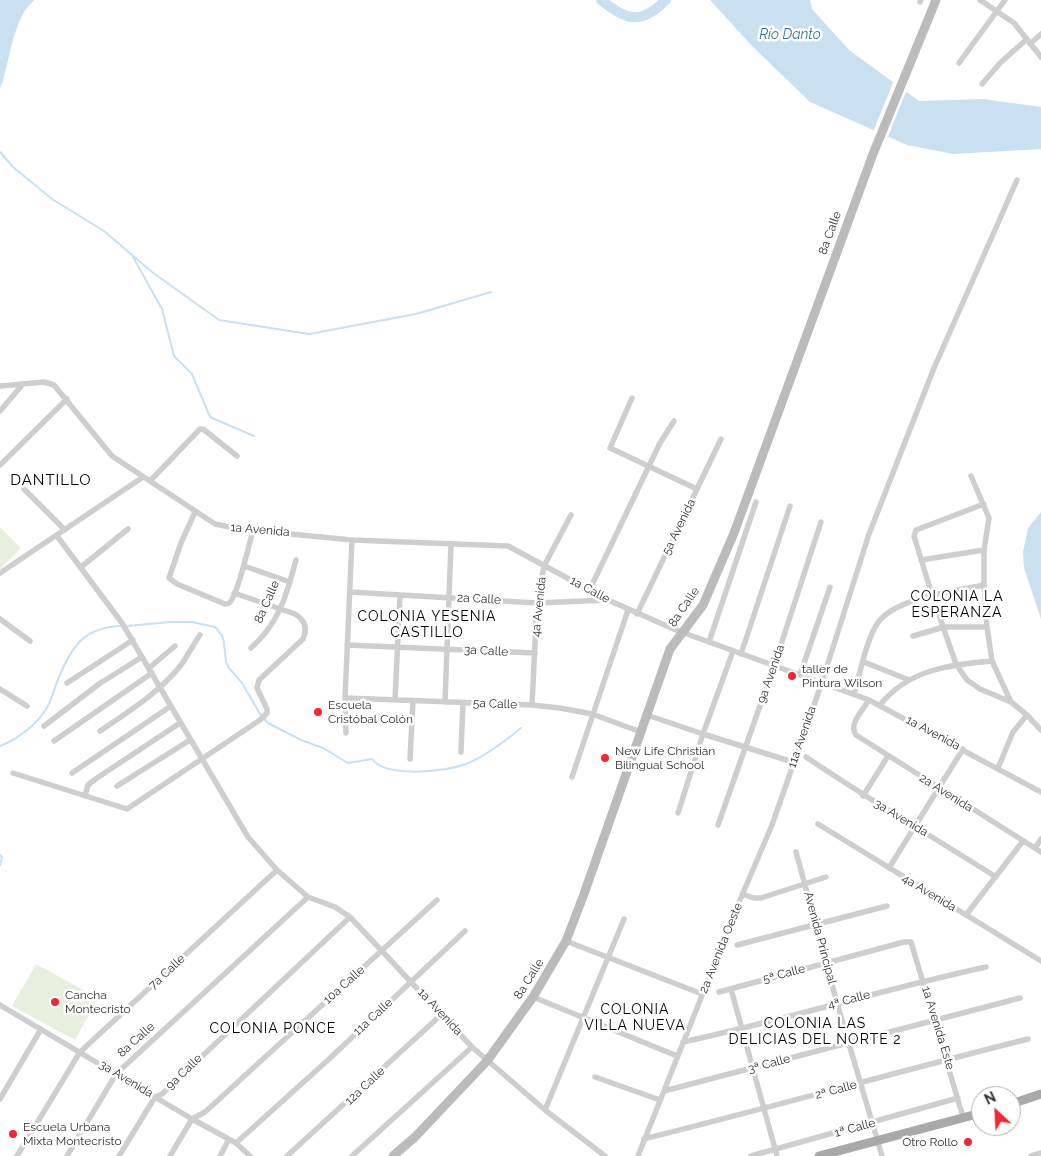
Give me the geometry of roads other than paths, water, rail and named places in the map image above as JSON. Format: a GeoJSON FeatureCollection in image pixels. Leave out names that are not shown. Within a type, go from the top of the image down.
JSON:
{"type":"FeatureCollection","features":[{"type":"Feature","properties":{"kind":"main road"},"geometry":{"type":"LineString","coordinates":[[1021,1101],[1041,1094]]}},
{"type":"Feature","properties":{"kind":"main road"},"geometry":{"type":"LineString","coordinates":[[819,1156],[971,1115]]}},
{"type":"Feature","properties":{"kind":"street","name":"8a Calle"},"geometry":{"type":"LineString","coordinates":[[393,1156],[415,1137],[487,1061],[533,997],[566,941],[670,649],[703,605],[734,533],[873,154],[936,0]]}},
{"type":"Feature","properties":{"kind":"street"},"geometry":{"type":"LineString","coordinates":[[980,0],[1014,22],[1041,58]]}},
{"type":"Feature","properties":{"kind":"street"},"geometry":{"type":"LineString","coordinates":[[958,63],[1005,0]]}},
{"type":"Feature","properties":{"kind":"street"},"geometry":{"type":"LineString","coordinates":[[982,84],[1000,63],[1041,34]]}},
{"type":"Feature","properties":{"kind":"street","name":"11a Avenida"},"geometry":{"type":"LineString","coordinates":[[772,825],[822,682],[869,534],[934,368],[1017,180]]}},
{"type":"Feature","properties":{"kind":"street","name":"1a Avenida"},"geometry":{"type":"LineString","coordinates":[[0,386],[49,383],[57,388],[112,456],[195,512],[224,527],[352,540]]}},
{"type":"Feature","properties":{"kind":"street"},"geometry":{"type":"LineString","coordinates":[[0,411],[22,384]]}},
{"type":"Feature","properties":{"kind":"street"},"geometry":{"type":"LineString","coordinates":[[632,398],[610,448],[697,489]]}},
{"type":"Feature","properties":{"kind":"street"},"geometry":{"type":"LineString","coordinates":[[0,465],[67,399]]}},
{"type":"Feature","properties":{"kind":"street"},"geometry":{"type":"LineString","coordinates":[[590,589],[664,436],[674,421]]}},
{"type":"Feature","properties":{"kind":"street"},"geometry":{"type":"LineString","coordinates":[[150,481],[200,429],[203,429],[238,456]]}},
{"type":"Feature","properties":{"kind":"street","name":"5a Avenida"},"geometry":{"type":"LineString","coordinates":[[637,614],[721,440]]}},
{"type":"Feature","properties":{"kind":"street"},"geometry":{"type":"LineString","coordinates":[[971,476],[989,518],[984,550],[984,585],[992,661],[1011,702]]}},
{"type":"Feature","properties":{"kind":"street"},"geometry":{"type":"LineString","coordinates":[[0,573],[143,477]]}},
{"type":"Feature","properties":{"kind":"street"},"geometry":{"type":"LineString","coordinates":[[24,489],[65,530]]}},
{"type":"Feature","properties":{"kind":"street"},"geometry":{"type":"LineString","coordinates":[[710,642],[756,502]]}},
{"type":"Feature","properties":{"kind":"street"},"geometry":{"type":"LineString","coordinates":[[984,504],[916,530],[914,536],[956,664],[967,680],[1011,702],[1041,730]]}},
{"type":"Feature","properties":{"kind":"street"},"geometry":{"type":"LineString","coordinates":[[741,654],[790,506]]}},
{"type":"Feature","properties":{"kind":"street"},"geometry":{"type":"LineString","coordinates":[[195,512],[181,543],[169,578],[177,584],[225,604],[231,601],[244,566],[253,530]]}},
{"type":"Feature","properties":{"kind":"street","name":"4a Avenida"},"geometry":{"type":"LineString","coordinates":[[532,705],[537,603],[544,566],[571,515]]}},
{"type":"Feature","properties":{"kind":"street","name":"9a Avenida"},"geometry":{"type":"LineString","coordinates":[[718,826],[774,666],[821,522]]}},
{"type":"Feature","properties":{"kind":"street"},"geometry":{"type":"LineString","coordinates":[[56,536],[80,568],[128,529]]}},
{"type":"Feature","properties":{"kind":"street"},"geometry":{"type":"LineString","coordinates":[[346,733],[345,698],[352,540]]}},
{"type":"Feature","properties":{"kind":"street","name":"1a Calle"},"geometry":{"type":"LineString","coordinates":[[352,540],[508,546],[637,614],[741,654],[822,682]]}},
{"type":"Feature","properties":{"kind":"street"},"geometry":{"type":"LineString","coordinates":[[446,702],[451,544]]}},
{"type":"Feature","properties":{"kind":"street"},"geometry":{"type":"LineString","coordinates":[[921,560],[984,550]]}},
{"type":"Feature","properties":{"kind":"street","name":"8a Calle"},"geometry":{"type":"LineString","coordinates":[[251,648],[270,629],[280,610],[296,560]]}},
{"type":"Feature","properties":{"kind":"street"},"geometry":{"type":"LineString","coordinates":[[244,566],[290,582]]}},
{"type":"Feature","properties":{"kind":"street","name":"1a Avenida"},"geometry":{"type":"LineString","coordinates":[[80,568],[133,640],[244,832],[277,870],[308,897],[335,907],[350,917],[472,1047],[545,1110],[605,1156]]}},
{"type":"Feature","properties":{"kind":"street"},"geometry":{"type":"LineString","coordinates":[[854,694],[873,631],[884,615],[892,609],[932,595],[984,585]]}},
{"type":"Feature","properties":{"kind":"street"},"geometry":{"type":"LineString","coordinates":[[800,675],[830,587]]}},
{"type":"Feature","properties":{"kind":"street","name":"2a Calle"},"geometry":{"type":"LineString","coordinates":[[350,592],[537,603],[608,600]]}},
{"type":"Feature","properties":{"kind":"street"},"geometry":{"type":"LineString","coordinates":[[12,773],[127,809],[200,758],[260,720],[265,715],[267,709],[257,684],[303,639],[306,634],[306,625],[295,614],[234,593]]}},
{"type":"Feature","properties":{"kind":"street"},"geometry":{"type":"LineString","coordinates":[[394,700],[400,596]]}},
{"type":"Feature","properties":{"kind":"street"},"geometry":{"type":"LineString","coordinates":[[572,777],[628,610]]}},
{"type":"Feature","properties":{"kind":"street"},"geometry":{"type":"LineString","coordinates":[[0,619],[30,641]]}},
{"type":"Feature","properties":{"kind":"street"},"geometry":{"type":"LineString","coordinates":[[913,636],[944,627],[987,627]]}},
{"type":"Feature","properties":{"kind":"street"},"geometry":{"type":"LineString","coordinates":[[100,731],[135,707],[160,686],[180,666],[200,635]]}},
{"type":"Feature","properties":{"kind":"street"},"geometry":{"type":"LineString","coordinates":[[67,684],[133,640]]}},
{"type":"Feature","properties":{"kind":"street","name":"3a Calle"},"geometry":{"type":"LineString","coordinates":[[347,645],[535,653]]}},
{"type":"Feature","properties":{"kind":"street"},"geometry":{"type":"LineString","coordinates":[[54,741],[150,671],[175,646]]}},
{"type":"Feature","properties":{"kind":"street"},"geometry":{"type":"LineString","coordinates":[[678,812],[732,650]]}},
{"type":"Feature","properties":{"kind":"street"},"geometry":{"type":"LineString","coordinates":[[44,726],[99,684],[142,657]]}},
{"type":"Feature","properties":{"kind":"street"},"geometry":{"type":"LineString","coordinates":[[880,706],[899,686],[919,675],[956,664],[992,661]]}},
{"type":"Feature","properties":{"kind":"street"},"geometry":{"type":"LineString","coordinates":[[864,662],[909,680]]}},
{"type":"Feature","properties":{"kind":"street","name":"1a Avenida"},"geometry":{"type":"LineString","coordinates":[[822,682],[869,700],[1041,792]]}},
{"type":"Feature","properties":{"kind":"street"},"geometry":{"type":"LineString","coordinates":[[0,689],[27,706]]}},
{"type":"Feature","properties":{"kind":"street","name":"5a Calle"},"geometry":{"type":"LineString","coordinates":[[345,698],[532,705],[560,708],[592,714],[641,732]]}},
{"type":"Feature","properties":{"kind":"street","name":"2a Avenida"},"geometry":{"type":"LineString","coordinates":[[869,700],[854,724],[856,735],[1041,852]]}},
{"type":"Feature","properties":{"kind":"street"},"geometry":{"type":"LineString","coordinates":[[410,759],[413,701]]}},
{"type":"Feature","properties":{"kind":"street"},"geometry":{"type":"LineString","coordinates":[[461,752],[463,703]]}},
{"type":"Feature","properties":{"kind":"street"},"geometry":{"type":"LineString","coordinates":[[72,774],[170,706]]}},
{"type":"Feature","properties":{"kind":"street"},"geometry":{"type":"LineString","coordinates":[[647,715],[794,762]]}},
{"type":"Feature","properties":{"kind":"street"},"geometry":{"type":"LineString","coordinates":[[998,768],[1013,732],[1027,715]]}},
{"type":"Feature","properties":{"kind":"street"},"geometry":{"type":"LineString","coordinates":[[85,796],[88,785],[97,778],[180,723]]}},
{"type":"Feature","properties":{"kind":"street"},"geometry":{"type":"LineString","coordinates":[[118,786],[190,740]]}},
{"type":"Feature","properties":{"kind":"street"},"geometry":{"type":"LineString","coordinates":[[888,868],[963,749]]}},
{"type":"Feature","properties":{"kind":"street"},"geometry":{"type":"LineString","coordinates":[[863,796],[888,756]]}},
{"type":"Feature","properties":{"kind":"street","name":"3a Avenida"},"geometry":{"type":"LineString","coordinates":[[806,757],[863,796],[996,877]]}},
{"type":"Feature","properties":{"kind":"street","name":"4a Avenida"},"geometry":{"type":"LineString","coordinates":[[818,824],[1041,961]]}},
{"type":"Feature","properties":{"kind":"street","name":"2a Avenida Oeste"},"geometry":{"type":"LineString","coordinates":[[638,1156],[742,894],[772,825]]}},
{"type":"Feature","properties":{"kind":"street"},"geometry":{"type":"LineString","coordinates":[[1035,848],[1041,839]]}},
{"type":"Feature","properties":{"kind":"street"},"geometry":{"type":"LineString","coordinates":[[966,915],[1024,841]]}},
{"type":"Feature","properties":{"kind":"street","name":"Avenida Principal"},"geometry":{"type":"LineString","coordinates":[[796,852],[837,1003],[882,1156]]}},
{"type":"Feature","properties":{"kind":"street","name":"7a Calle"},"geometry":{"type":"LineString","coordinates":[[17,1156],[80,1052],[277,870]]}},
{"type":"Feature","properties":{"kind":"street"},"geometry":{"type":"LineString","coordinates":[[742,894],[761,898],[826,877]]}},
{"type":"Feature","properties":{"kind":"street","name":"8a Calle"},"geometry":{"type":"LineString","coordinates":[[67,1156],[116,1074],[308,897]]}},
{"type":"Feature","properties":{"kind":"street","name":"10a Calle"},"geometry":{"type":"LineString","coordinates":[[170,1156],[192,1119],[205,1112],[437,900]]}},
{"type":"Feature","properties":{"kind":"street"},"geometry":{"type":"LineString","coordinates":[[737,945],[887,906]]}},
{"type":"Feature","properties":{"kind":"street","name":"9a Calle"},"geometry":{"type":"LineString","coordinates":[[119,1156],[155,1097],[162,1094],[350,917]]}},
{"type":"Feature","properties":{"kind":"street"},"geometry":{"type":"LineString","coordinates":[[545,1110],[624,919]]}},
{"type":"Feature","properties":{"kind":"street","name":"11a Calle"},"geometry":{"type":"LineString","coordinates":[[236,1142],[465,931]]}},
{"type":"Feature","properties":{"kind":"street"},"geometry":{"type":"LineString","coordinates":[[566,941],[702,994]]}},
{"type":"Feature","properties":{"kind":"street","name":"5ª Calle"},"geometry":{"type":"LineString","coordinates":[[719,992],[908,942]]}},
{"type":"Feature","properties":{"kind":"street","name":"1a Avenida Este"},"geometry":{"type":"LineString","coordinates":[[908,942],[911,942],[913,945],[963,1117]]}},
{"type":"Feature","properties":{"kind":"street","name":"4ª Calle"},"geometry":{"type":"LineString","coordinates":[[683,1042],[742,1029],[924,981],[986,968]]}},
{"type":"Feature","properties":{"kind":"street"},"geometry":{"type":"LineString","coordinates":[[730,989],[777,1156]]}},
{"type":"Feature","properties":{"kind":"street"},"geometry":{"type":"LineString","coordinates":[[533,997],[678,1056]]}},
{"type":"Feature","properties":{"kind":"street","name":"3ª Calle"},"geometry":{"type":"LineString","coordinates":[[664,1091],[1020,998]]}},
{"type":"Feature","properties":{"kind":"street","name":"3a Avenida"},"geometry":{"type":"LineString","coordinates":[[1,1007],[192,1119],[236,1142],[250,1156]]}},
{"type":"Feature","properties":{"kind":"street","name":"12a Calle"},"geometry":{"type":"LineString","coordinates":[[287,1156],[442,1014]]}},
{"type":"Feature","properties":{"kind":"street"},"geometry":{"type":"LineString","coordinates":[[0,1099],[41,1029]]}},
{"type":"Feature","properties":{"kind":"street","name":"2ª Calle"},"geometry":{"type":"LineString","coordinates":[[644,1140],[764,1110],[947,1059],[1028,1039]]}},
{"type":"Feature","properties":{"kind":"street"},"geometry":{"type":"LineString","coordinates":[[352,1156],[472,1047]]}},
{"type":"Feature","properties":{"kind":"street"},"geometry":{"type":"LineString","coordinates":[[595,1077],[660,1100]]}},
{"type":"Feature","properties":{"kind":"street","name":"1ª Calle"},"geometry":{"type":"LineString","coordinates":[[751,1156],[958,1098]]}},
{"type":"Feature","properties":{"kind":"street"},"geometry":{"type":"LineString","coordinates":[[220,1156],[229,1139]]}},
{"type":"Feature","properties":{"kind":"street"},"geometry":{"type":"LineString","coordinates":[[1031,1156],[1041,1153]]}},
{"type":"Feature","properties":{"kind":"water"},"geometry":{"type":"Polygon","coordinates":[[[0,0],[34,0],[24,12],[18,25],[0,89],[0,0]]]}},
{"type":"Feature","properties":{"kind":"water","name":"Río Danto"},"geometry":{"type":"Polygon","coordinates":[[[710,0],[810,0],[812,9],[849,50],[919,101],[983,99],[1041,107],[1041,149],[953,154],[907,145],[810,102],[751,45],[710,0]]]}},
{"type":"Feature","properties":{"kind":"water"},"geometry":{"type":"Polygon","coordinates":[[[1041,512],[1041,619],[1024,568],[1023,552],[1028,528],[1041,512]]]}},
{"type":"Feature","properties":{"kind":"waterway"},"geometry":{"type":"LineString","coordinates":[[601,0],[626,16],[634,17],[649,14],[666,0]]}},
{"type":"Feature","properties":{"kind":"waterway"},"geometry":{"type":"LineString","coordinates":[[0,152],[13,167],[52,199],[104,231],[152,272],[219,320],[309,334],[416,314],[491,292]]}},
{"type":"Feature","properties":{"kind":"waterway"},"geometry":{"type":"LineString","coordinates":[[133,257],[162,309],[174,356],[192,374],[210,417],[254,436]]}},
{"type":"Feature","properties":{"kind":"waterway"},"geometry":{"type":"LineString","coordinates":[[127,626],[192,622],[215,627],[222,635],[226,662],[229,668],[242,683],[260,714],[268,723],[301,740],[323,748],[348,763],[372,759],[379,765],[390,769],[416,772],[457,767],[488,753],[521,728]]}},
{"type":"Feature","properties":{"kind":"waterway"},"geometry":{"type":"LineString","coordinates":[[0,746],[22,734],[45,711],[70,654],[83,639],[99,630],[122,626]]}},
{"type":"Feature","properties":{"kind":"waterway"},"geometry":{"type":"LineString","coordinates":[[0,855],[2,857],[0,865]]}},
{"type":"Feature","properties":{"kind":"place","name":"taller de Pintura Wilson"},"geometry":{"type":"Point","coordinates":[792,676]}},
{"type":"Feature","properties":{"kind":"place","name":"Escuela Cristóbal Colón"},"geometry":{"type":"Point","coordinates":[318,712]}},
{"type":"Feature","properties":{"kind":"place","name":"New Life Christian Bilingual School"},"geometry":{"type":"Point","coordinates":[605,758]}},
{"type":"Feature","properties":{"kind":"place","name":"Cancha Montecristo"},"geometry":{"type":"Point","coordinates":[55,1002]}},
{"type":"Feature","properties":{"kind":"place","name":"Escuela Urbana Mixta Montecristo"},"geometry":{"type":"Point","coordinates":[13,1134]}},
{"type":"Feature","properties":{"kind":"place","name":"Otro Rollo"},"geometry":{"type":"Point","coordinates":[968,1142]}},
{"type":"Feature","properties":{"kind":"district","name":"DANTILLO"},"geometry":{"type":"Point","coordinates":[51,480]}},
{"type":"Feature","properties":{"kind":"district","name":"COLONIA LA ESPERANZA"},"geometry":{"type":"Point","coordinates":[957,606]}},
{"type":"Feature","properties":{"kind":"district","name":"COLONIA YESENIA CASTILLO"},"geometry":{"type":"Point","coordinates":[427,626]}},
{"type":"Feature","properties":{"kind":"district","name":"COLONIA VILLA NUEVA"},"geometry":{"type":"Point","coordinates":[635,1018]}},
{"type":"Feature","properties":{"kind":"district","name":"COLONIA PONCE"},"geometry":{"type":"Point","coordinates":[273,1029]}},
{"type":"Feature","properties":{"kind":"district","name":"COLONIA LAS DELICIAS DEL NORTE 2"},"geometry":{"type":"Point","coordinates":[815,1032]}}]}
